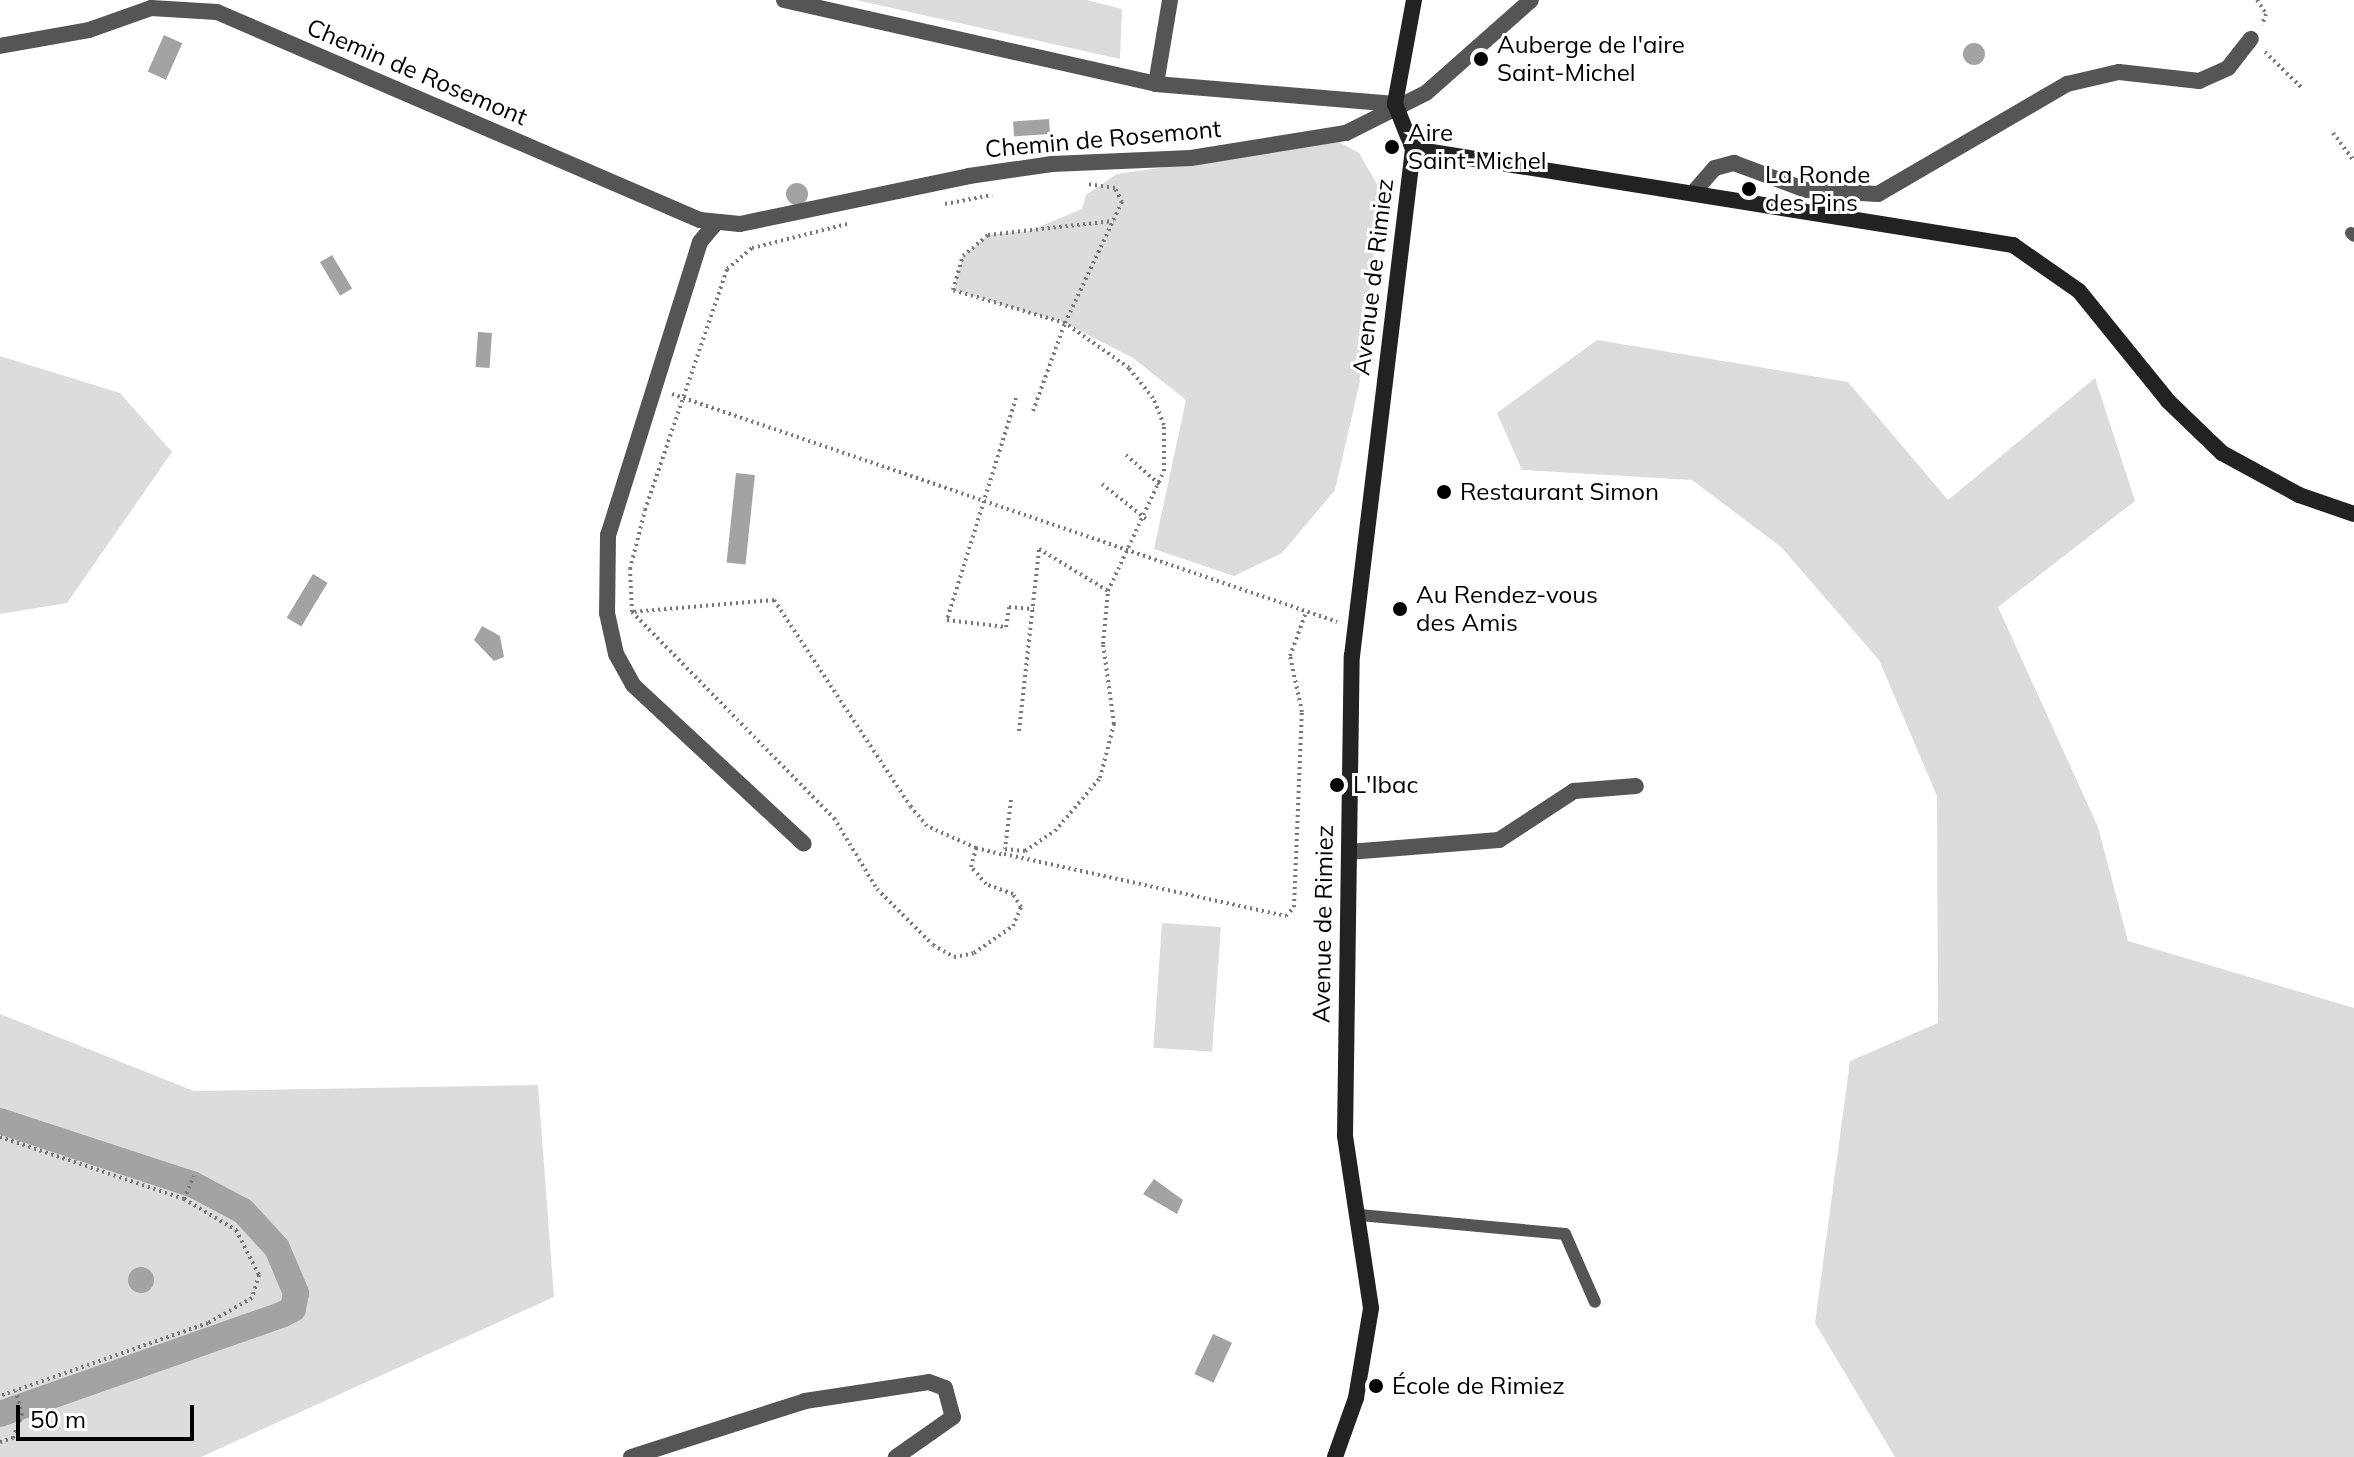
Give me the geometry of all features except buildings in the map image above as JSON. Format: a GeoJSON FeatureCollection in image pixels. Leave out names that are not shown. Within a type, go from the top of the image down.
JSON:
{"type":"FeatureCollection","features":[{"type":"Feature","properties":{"kind":"street"},"geometry":{"type":"LineString","coordinates":[[784,0],[1156,84],[1395,104]]}},
{"type":"Feature","properties":{"kind":"street"},"geometry":{"type":"LineString","coordinates":[[1156,84],[1170,0]]}},
{"type":"Feature","properties":{"kind":"street"},"geometry":{"type":"LineString","coordinates":[[1414,0],[1395,104],[1413,149],[2013,245],[2079,291],[2168,401],[2222,453],[2299,495],[2354,514]]}},
{"type":"Feature","properties":{"kind":"street","name":"Chemin de Rosemont"},"geometry":{"type":"LineString","coordinates":[[0,46],[89,30],[151,8],[217,12],[715,224],[1052,164],[1191,158],[1346,133],[1371,125],[1395,104],[1426,93],[1531,0]]}},
{"type":"Feature","properties":{"kind":"street"},"geometry":{"type":"LineString","coordinates":[[1693,193],[1715,168],[1734,163],[1806,190],[1878,194],[2067,84],[2119,72],[2199,81],[2228,68],[2251,39]]}},
{"type":"Feature","properties":{"kind":"street","name":"Avenue de Rimiez"},"geometry":{"type":"LineString","coordinates":[[1335,1457],[1356,1398],[1371,1308],[1360,1215],[1345,1136],[1354,627],[1413,149]]}},
{"type":"Feature","properties":{"kind":"street"},"geometry":{"type":"LineString","coordinates":[[715,224],[700,242],[608,535],[607,613],[616,654],[633,685],[804,844]]}},
{"type":"Feature","properties":{"kind":"street"},"geometry":{"type":"LineString","coordinates":[[1349,852],[1499,840],[1574,791],[1636,786]]}},
{"type":"Feature","properties":{"kind":"street"},"geometry":{"type":"LineString","coordinates":[[631,1457],[805,1401],[929,1382],[945,1388],[953,1417],[896,1457]]}},
{"type":"Feature","properties":{"kind":"lane"},"geometry":{"type":"LineString","coordinates":[[1360,1215],[1565,1234],[1595,1302]]}},
{"type":"Feature","properties":{"kind":"path"},"geometry":{"type":"LineString","coordinates":[[2251,39],[2302,88]]}},
{"type":"Feature","properties":{"kind":"path"},"geometry":{"type":"LineString","coordinates":[[2333,133],[2354,161]]}},
{"type":"Feature","properties":{"kind":"path"},"geometry":{"type":"LineString","coordinates":[[1033,411],[1065,323],[1122,202],[1115,188],[1079,183]]}},
{"type":"Feature","properties":{"kind":"path"},"geometry":{"type":"LineString","coordinates":[[941,204],[1004,193]]}},
{"type":"Feature","properties":{"kind":"path"},"geometry":{"type":"LineString","coordinates":[[1004,852],[1035,848],[1100,778],[1114,724],[1103,644],[1108,591],[1161,485],[1164,425],[1153,398],[1129,368],[1065,323],[953,290],[963,256],[988,235],[1113,221]]}},
{"type":"Feature","properties":{"kind":"path"},"geometry":{"type":"LineString","coordinates":[[851,223],[736,256],[630,569],[632,612],[834,818],[877,889],[954,957],[974,953],[1013,926],[1021,907],[1013,894],[975,875],[976,848]]}},
{"type":"Feature","properties":{"kind":"path"},"geometry":{"type":"LineString","coordinates":[[1016,398],[980,501],[947,620],[1006,627],[1009,607],[1034,609]]}},
{"type":"Feature","properties":{"kind":"path"},"geometry":{"type":"LineString","coordinates":[[686,399],[1305,615],[1354,627]]}},
{"type":"Feature","properties":{"kind":"path"},"geometry":{"type":"LineString","coordinates":[[1126,455],[1161,485]]}},
{"type":"Feature","properties":{"kind":"path"},"geometry":{"type":"LineString","coordinates":[[1102,484],[1146,519]]}},
{"type":"Feature","properties":{"kind":"path"},"geometry":{"type":"LineString","coordinates":[[1019,731],[1039,549],[1108,591]]}},
{"type":"Feature","properties":{"kind":"path"},"geometry":{"type":"LineString","coordinates":[[632,612],[774,600],[911,807],[927,826],[976,848],[1286,916],[1294,907],[1302,712],[1290,656],[1305,615]]}},
{"type":"Feature","properties":{"kind":"path"},"geometry":{"type":"LineString","coordinates":[[1004,852],[1011,800]]}},
{"type":"Feature","properties":{"kind":"path"},"geometry":{"type":"LineString","coordinates":[[0,1137],[184,1199],[236,1230],[259,1275],[252,1298],[208,1323],[0,1396]]}},
{"type":"Feature","properties":{"kind":"path"},"geometry":{"type":"LineString","coordinates":[[184,1199],[194,1176]]}},
{"type":"Feature","properties":{"kind":"path"},"geometry":{"type":"LineString","coordinates":[[0,1442],[13,1438],[22,1415],[16,1391]]}},
{"type":"Feature","properties":{"kind":"shaded area"},"geometry":{"type":"Polygon","coordinates":[[[856,0],[1087,0],[1122,9],[1120,59],[856,0]]]}},
{"type":"Feature","properties":{"kind":"shaded area"},"geometry":{"type":"Polygon","coordinates":[[[164,35],[182,43],[166,80],[148,72],[164,35]]]}},
{"type":"Feature","properties":{"kind":"shaded area"},"geometry":{"type":"Polygon","coordinates":[[[1974,43],[1982,46],[1985,54],[1982,62],[1974,65],[1966,62],[1963,54],[1966,46],[1974,43]]]}},
{"type":"Feature","properties":{"kind":"shaded area"},"geometry":{"type":"Polygon","coordinates":[[[1049,119],[1050,134],[1014,136],[1013,122],[1049,119]]]}},
{"type":"Feature","properties":{"kind":"shaded area"},"geometry":{"type":"Polygon","coordinates":[[[1339,142],[1359,153],[1381,191],[1360,381],[1335,490],[1282,553],[1234,576],[1154,549],[1186,400],[1133,358],[1065,323],[953,290],[963,256],[988,235],[1029,231],[1082,209],[1086,195],[1117,174],[1339,142]]]}},
{"type":"Feature","properties":{"kind":"shaded area"},"geometry":{"type":"Polygon","coordinates":[[[797,183],[805,186],[808,194],[805,202],[797,205],[789,202],[786,194],[789,186],[797,183]]]}},
{"type":"Feature","properties":{"kind":"shaded area"},"geometry":{"type":"Polygon","coordinates":[[[332,255],[352,288],[340,296],[320,262],[332,255]]]}},
{"type":"Feature","properties":{"kind":"shaded area"},"geometry":{"type":"Polygon","coordinates":[[[478,332],[492,333],[490,368],[476,367],[478,332]]]}},
{"type":"Feature","properties":{"kind":"shaded area"},"geometry":{"type":"Polygon","coordinates":[[[1597,340],[1848,382],[1948,500],[2095,378],[2135,501],[1998,607],[2098,827],[2128,941],[2354,1008],[2354,1457],[1895,1457],[1815,1323],[1850,1061],[1938,1023],[1937,796],[1879,660],[1781,547],[1692,480],[1522,470],[1497,413],[1597,340]]]}},
{"type":"Feature","properties":{"kind":"shaded area"},"geometry":{"type":"Polygon","coordinates":[[[0,356],[120,393],[172,452],[67,603],[0,614],[0,356]]]}},
{"type":"Feature","properties":{"kind":"shaded area"},"geometry":{"type":"Polygon","coordinates":[[[736,473],[755,475],[745,564],[727,563],[736,473]]]}},
{"type":"Feature","properties":{"kind":"shaded area"},"geometry":{"type":"Polygon","coordinates":[[[313,574],[328,583],[301,626],[287,618],[313,574]]]}},
{"type":"Feature","properties":{"kind":"shaded area"},"geometry":{"type":"Polygon","coordinates":[[[482,626],[500,636],[504,657],[494,661],[474,640],[482,626]]]}},
{"type":"Feature","properties":{"kind":"shaded area"},"geometry":{"type":"Polygon","coordinates":[[[1162,923],[1221,927],[1212,1052],[1153,1048],[1162,923]]]}},
{"type":"Feature","properties":{"kind":"shaded area"},"geometry":{"type":"Polygon","coordinates":[[[0,1014],[194,1091],[538,1085],[554,1297],[201,1457],[0,1457],[0,1014]]]}},
{"type":"Feature","properties":{"kind":"shaded area"},"geometry":{"type":"Polygon","coordinates":[[[1154,1179],[1183,1200],[1177,1214],[1143,1194],[1154,1179]]]}},
{"type":"Feature","properties":{"kind":"shaded area"},"geometry":{"type":"Polygon","coordinates":[[[141,1267],[150,1271],[154,1280],[150,1289],[141,1293],[132,1289],[128,1280],[132,1271],[141,1267]]]}},
{"type":"Feature","properties":{"kind":"shaded area"},"geometry":{"type":"Polygon","coordinates":[[[1213,1334],[1232,1343],[1213,1383],[1194,1374],[1213,1334]]]}},
{"type":"Feature","properties":{"kind":"waterway"},"geometry":{"type":"LineString","coordinates":[[0,1121],[192,1184],[243,1211],[277,1248],[296,1293],[293,1309],[281,1315],[0,1414]]}},
{"type":"Feature","properties":{"kind":"place","name":"Auberge de l'aire Saint-Michel"},"geometry":{"type":"Point","coordinates":[1481,59]}},
{"type":"Feature","properties":{"kind":"place","name":"Aire Saint-Michel"},"geometry":{"type":"Point","coordinates":[1392,147]}},
{"type":"Feature","properties":{"kind":"place","name":"La Ronde des Pins"},"geometry":{"type":"Point","coordinates":[1749,189]}},
{"type":"Feature","properties":{"kind":"place","name":"Restaurant Simon"},"geometry":{"type":"Point","coordinates":[1444,492]}},
{"type":"Feature","properties":{"kind":"place","name":"Au Rendez-vous des Amis"},"geometry":{"type":"Point","coordinates":[1400,609]}},
{"type":"Feature","properties":{"kind":"place","name":"L'Ibac"},"geometry":{"type":"Point","coordinates":[1337,785]}},
{"type":"Feature","properties":{"kind":"place","name":"École de Rimiez"},"geometry":{"type":"Point","coordinates":[1376,1386]}}]}
